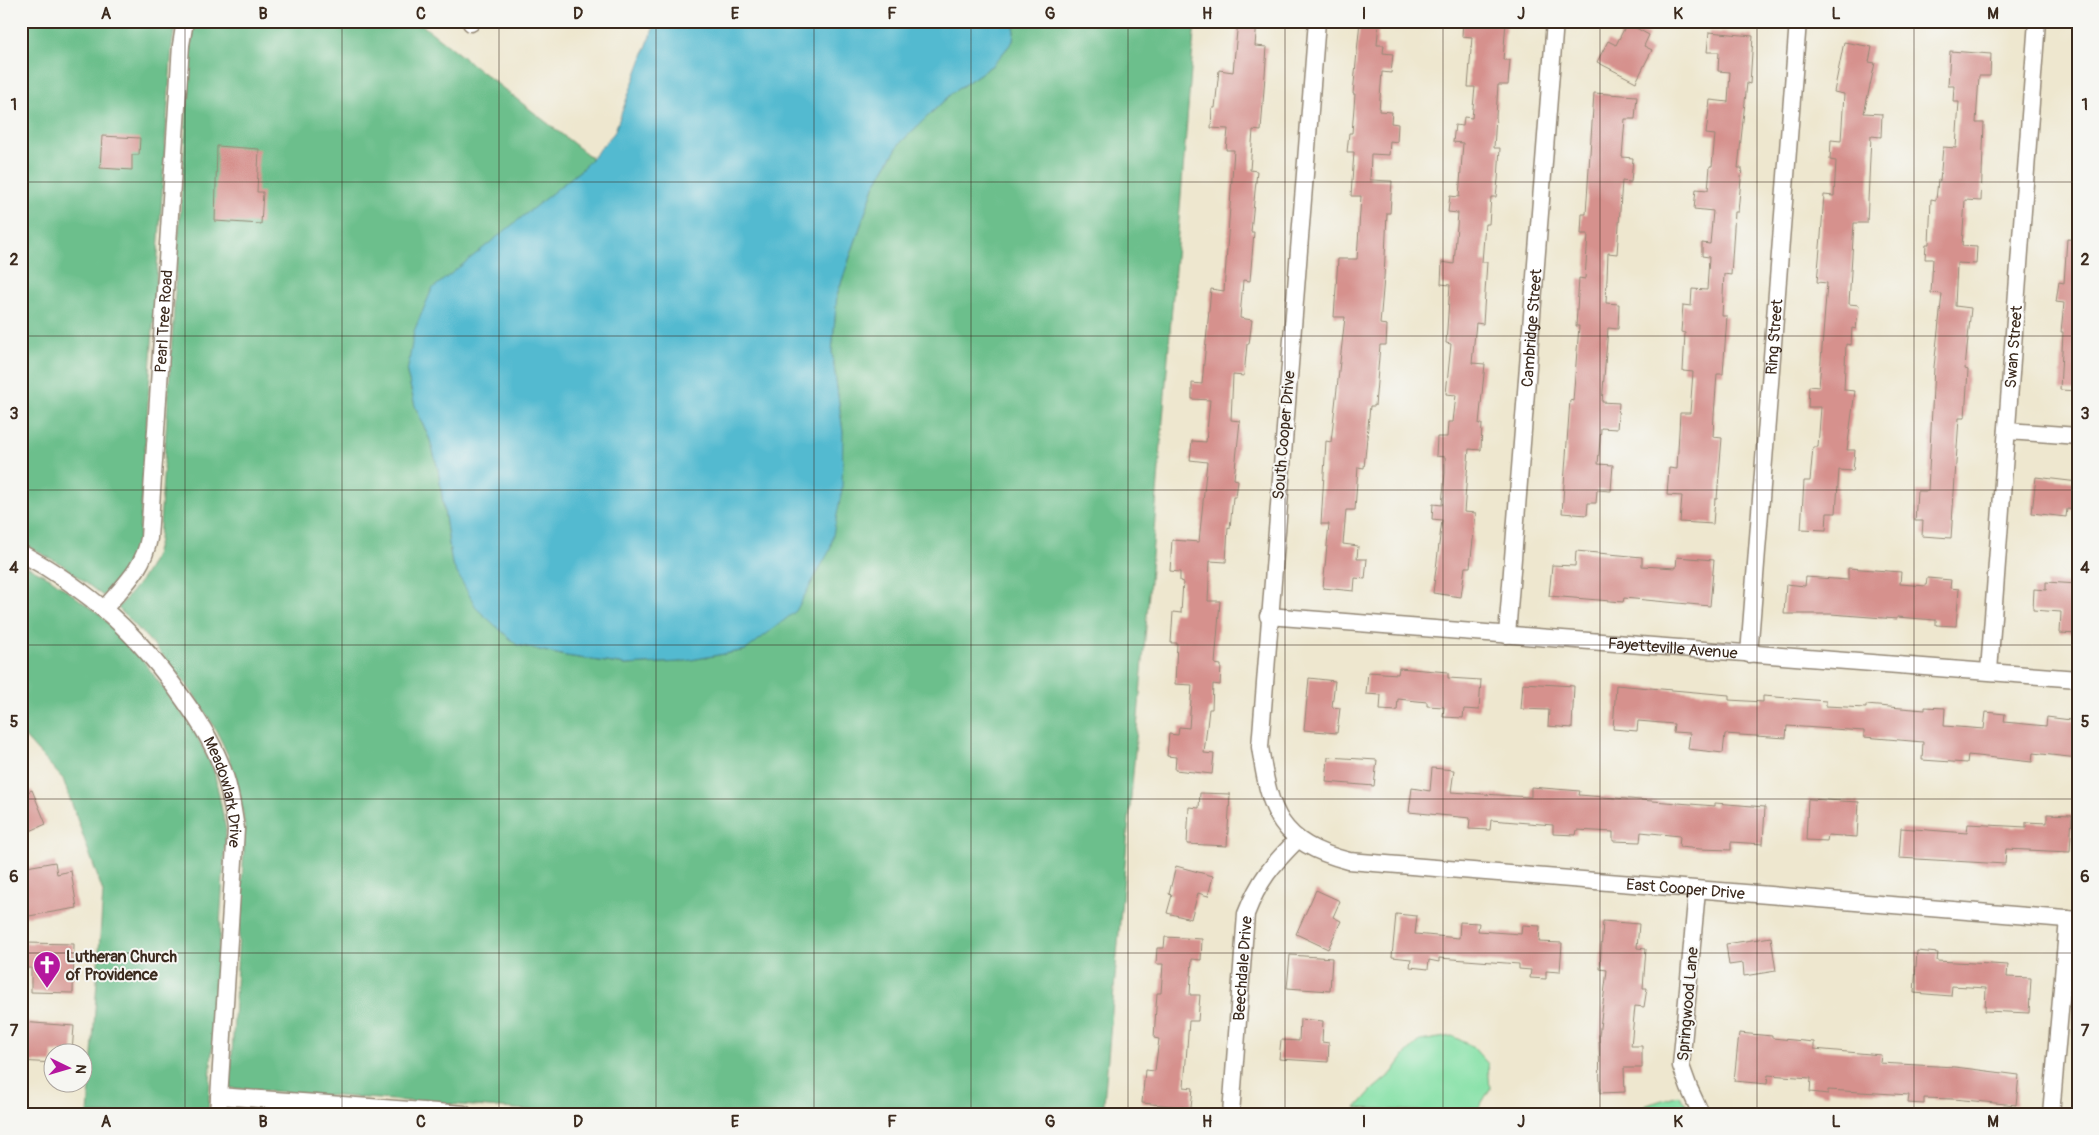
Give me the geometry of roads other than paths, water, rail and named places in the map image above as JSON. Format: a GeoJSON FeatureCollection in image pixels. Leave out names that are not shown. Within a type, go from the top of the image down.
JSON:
{"type":"FeatureCollection","features":[{"type":"Feature","properties":{"kind":"street","name":"Pearl Tree Road"},"geometry":{"type":"LineString","coordinates":[[105,608],[140,567],[146,555],[149,538],[181,55],[186,21]]}},
{"type":"Feature","properties":{"kind":"street","name":"South Cooper Drive"},"geometry":{"type":"LineString","coordinates":[[1297,840],[1278,818],[1266,788],[1260,747],[1268,616],[1316,21]]}},
{"type":"Feature","properties":{"kind":"street","name":"Cambridge Street"},"geometry":{"type":"LineString","coordinates":[[1507,635],[1555,21]]}},
{"type":"Feature","properties":{"kind":"street","name":"Ring Street"},"geometry":{"type":"LineString","coordinates":[[1749,654],[1798,21]]}},
{"type":"Feature","properties":{"kind":"street","name":"Swan Street"},"geometry":{"type":"LineString","coordinates":[[1989,671],[2037,21]]}},
{"type":"Feature","properties":{"kind":"street"},"geometry":{"type":"LineString","coordinates":[[2006,431],[2078,436]]}},
{"type":"Feature","properties":{"kind":"street","name":"Meadowlark Drive"},"geometry":{"type":"LineString","coordinates":[[21,553],[56,572],[105,608],[147,650],[202,726],[223,769],[236,830],[218,1114]]}},
{"type":"Feature","properties":{"kind":"street","name":"Fayetteville Avenue"},"geometry":{"type":"LineString","coordinates":[[1268,616],[2078,679]]}},
{"type":"Feature","properties":{"kind":"street","name":"East Cooper Drive"},"geometry":{"type":"LineString","coordinates":[[1297,840],[1327,855],[1349,861],[2073,919]]}},
{"type":"Feature","properties":{"kind":"street","name":"Beechdale Drive"},"geometry":{"type":"LineString","coordinates":[[1231,1114],[1246,914],[1254,894],[1271,866],[1297,840]]}},
{"type":"Feature","properties":{"kind":"street","name":"Springwood Lane"},"geometry":{"type":"LineString","coordinates":[[1697,890],[1681,1066],[1702,1114]]}},
{"type":"Feature","properties":{"kind":"street"},"geometry":{"type":"LineString","coordinates":[[2051,1114],[2073,919]]}},
{"type":"Feature","properties":{"kind":"street"},"geometry":{"type":"LineString","coordinates":[[219,1096],[464,1114]]}},
{"type":"Feature","properties":{"kind":"water"},"geometry":{"type":"Polygon","coordinates":[[[656,21],[1015,21],[1013,41],[994,64],[952,93],[900,143],[875,184],[837,295],[832,352],[843,432],[842,490],[830,550],[796,611],[746,650],[680,662],[626,665],[566,656],[517,645],[477,609],[452,564],[438,469],[430,440],[415,406],[407,373],[414,331],[432,289],[582,169],[614,133],[656,21]]]}},
{"type":"Feature","properties":{"kind":"place","name":"Lutheran Church of Providence"},"geometry":{"type":"Point","coordinates":[47,989]}}]}
